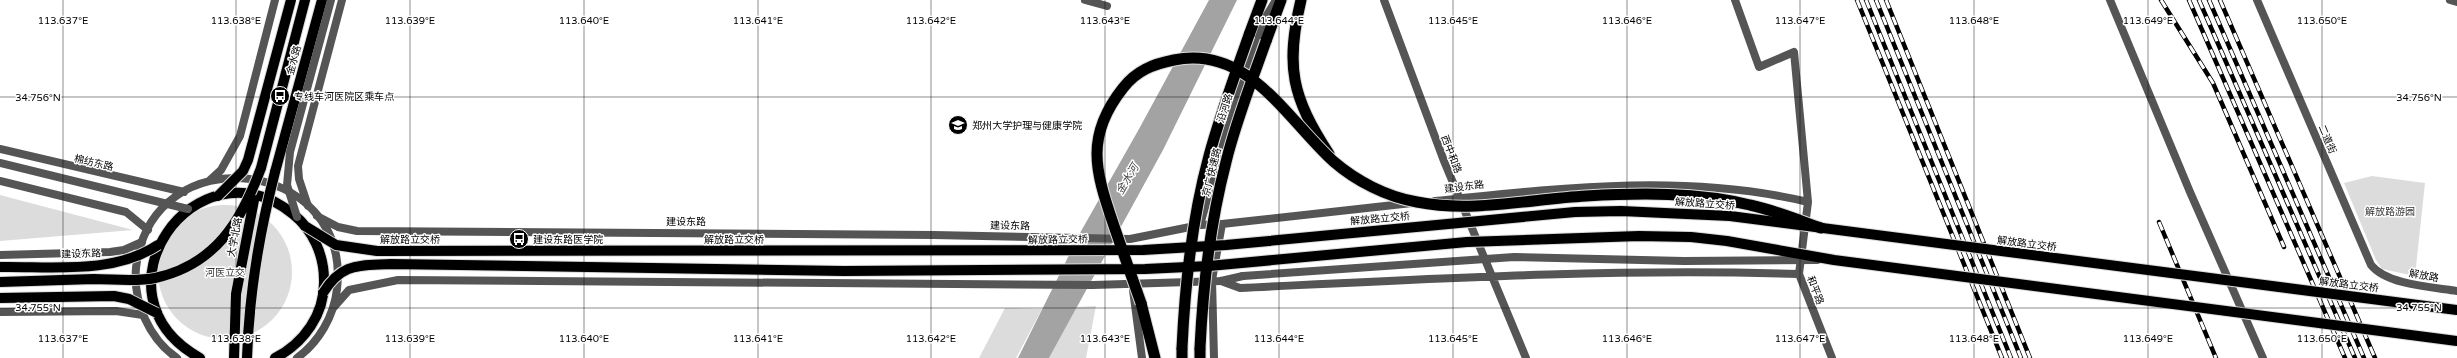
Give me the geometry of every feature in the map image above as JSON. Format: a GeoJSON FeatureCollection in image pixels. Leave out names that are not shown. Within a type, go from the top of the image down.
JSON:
{"type":"FeatureCollection","features":[{"type":"Feature","properties":{"kind":"highway","name":"京广快速路"},"geometry":{"type":"LineString","coordinates":[[1182,358],[1188,268],[1196,210],[1208,156],[1262,0]]}},
{"type":"Feature","properties":{"kind":"highway","name":"京广快速路"},"geometry":{"type":"LineString","coordinates":[[1200,358],[1207,263],[1214,214],[1226,161],[1281,0]]}},
{"type":"Feature","properties":{"kind":"highway"},"geometry":{"type":"LineString","coordinates":[[1301,0],[1294,28],[1292,72],[1303,110],[1334,161]]}},
{"type":"Feature","properties":{"kind":"highway"},"geometry":{"type":"LineString","coordinates":[[1155,358],[1141,303],[1099,182],[1096,155],[1101,126],[1108,107],[1125,85],[1139,73],[1154,64],[1174,60],[1201,58],[1230,65],[1268,92],[1334,161],[1354,176],[1381,191],[1400,198],[1426,204],[1477,205],[1587,196],[1661,196],[1720,199],[1751,205],[1821,228]]}},
{"type":"Feature","properties":{"kind":"main road"},"geometry":{"type":"LineString","coordinates":[[200,358],[179,344],[163,325],[157,313],[151,288],[151,276],[158,245],[168,228],[188,209],[218,196],[243,171],[248,160],[291,0]]}},
{"type":"Feature","properties":{"kind":"main road","name":"金水路"},"geometry":{"type":"LineString","coordinates":[[261,168],[306,0]]}},
{"type":"Feature","properties":{"kind":"main road","name":"金水路"},"geometry":{"type":"LineString","coordinates":[[247,358],[250,296],[260,230],[322,0]]}},
{"type":"Feature","properties":{"kind":"main road"},"geometry":{"type":"LineString","coordinates":[[0,282],[154,279],[180,270],[218,245],[231,231],[249,202],[261,168]]}},
{"type":"Feature","properties":{"kind":"main road","name":"大学北路"},"geometry":{"type":"LineString","coordinates":[[234,358],[236,294],[261,168]]}},
{"type":"Feature","properties":{"kind":"main road"},"geometry":{"type":"LineString","coordinates":[[218,196],[254,195],[277,203],[297,217],[312,236],[322,258],[324,293]]}},
{"type":"Feature","properties":{"kind":"main road","name":"解放路立交桥"},"geometry":{"type":"LineString","coordinates":[[305,226],[336,245],[377,251],[818,252],[1143,250],[1226,245],[1575,212],[1621,211],[1730,216],[2457,310]]}},
{"type":"Feature","properties":{"kind":"main road"},"geometry":{"type":"LineString","coordinates":[[275,358],[287,351],[305,335],[317,315],[324,293],[332,280],[348,267],[391,264],[844,271],[1145,269],[1210,266],[1467,242],[1639,236],[1727,241],[1834,260],[2457,341]]}},
{"type":"Feature","properties":{"kind":"main road","name":"建设东路"},"geometry":{"type":"LineString","coordinates":[[0,266],[101,265],[136,258],[158,245]]}},
{"type":"Feature","properties":{"kind":"main road"},"geometry":{"type":"LineString","coordinates":[[0,298],[114,296],[129,299],[157,313]]}},
{"type":"Feature","properties":{"kind":"street"},"geometry":{"type":"LineString","coordinates":[[209,181],[221,170],[240,136],[275,0]]}},
{"type":"Feature","properties":{"kind":"street"},"geometry":{"type":"LineString","coordinates":[[297,217],[287,185],[290,152],[331,0]]}},
{"type":"Feature","properties":{"kind":"street"},"geometry":{"type":"LineString","coordinates":[[308,206],[299,179],[298,166],[342,0]]}},
{"type":"Feature","properties":{"kind":"street"},"geometry":{"type":"LineString","coordinates":[[1085,0],[1108,6]]}},
{"type":"Feature","properties":{"kind":"street","name":"沿河路"},"geometry":{"type":"LineString","coordinates":[[1200,225],[1233,109],[1267,15],[1276,0]]}},
{"type":"Feature","properties":{"kind":"street","name":"西中和路"},"geometry":{"type":"LineString","coordinates":[[1384,0],[1459,198],[1526,358]]}},
{"type":"Feature","properties":{"kind":"street","name":"和平路"},"geometry":{"type":"LineString","coordinates":[[1735,0],[1759,67],[1794,52],[1808,202],[1799,274],[1832,358]]}},
{"type":"Feature","properties":{"kind":"street"},"geometry":{"type":"LineString","coordinates":[[2110,0],[2190,192],[2264,358]]}},
{"type":"Feature","properties":{"kind":"street","name":"二道街"},"geometry":{"type":"LineString","coordinates":[[2257,0],[2371,265],[2376,272],[2388,279]]}},
{"type":"Feature","properties":{"kind":"street"},"geometry":{"type":"LineString","coordinates":[[2450,0],[2457,2]]}},
{"type":"Feature","properties":{"kind":"street","name":"棉纺东路"},"geometry":{"type":"LineString","coordinates":[[0,150],[184,192]]}},
{"type":"Feature","properties":{"kind":"street"},"geometry":{"type":"LineString","coordinates":[[0,162],[188,209]]}},
{"type":"Feature","properties":{"kind":"street"},"geometry":{"type":"LineString","coordinates":[[177,358],[154,335],[143,315],[136,283],[138,255],[142,242],[148,230],[163,208],[184,192],[209,181],[235,177],[262,180],[287,190],[308,206],[317,216],[331,240],[337,267],[338,281],[333,308],[321,333],[297,358]]}},
{"type":"Feature","properties":{"kind":"street"},"geometry":{"type":"LineString","coordinates":[[0,181],[126,212],[148,230]]}},
{"type":"Feature","properties":{"kind":"street","name":"建设东路"},"geometry":{"type":"LineString","coordinates":[[317,216],[338,227],[357,231],[926,235],[1127,239],[1200,225],[1222,224],[1543,190],[1678,185],[1754,191],[1808,202]]}},
{"type":"Feature","properties":{"kind":"street"},"geometry":{"type":"LineString","coordinates":[[1214,358],[1212,280],[1222,224]]}},
{"type":"Feature","properties":{"kind":"street"},"geometry":{"type":"LineString","coordinates":[[1127,239],[1142,358]]}},
{"type":"Feature","properties":{"kind":"street"},"geometry":{"type":"LineString","coordinates":[[0,255],[110,252],[124,250],[142,242]]}},
{"type":"Feature","properties":{"kind":"street"},"geometry":{"type":"LineString","coordinates":[[1221,281],[1243,276],[1514,257],[1684,261],[1834,260]]}},
{"type":"Feature","properties":{"kind":"street"},"geometry":{"type":"LineString","coordinates":[[333,308],[349,290],[398,280],[716,284],[1093,285],[1212,280],[1221,281],[1240,288],[1491,276],[1679,271],[1799,274]]}},
{"type":"Feature","properties":{"kind":"street","name":"解放路"},"geometry":{"type":"LineString","coordinates":[[2388,279],[2457,291]]}},
{"type":"Feature","properties":{"kind":"street"},"geometry":{"type":"LineString","coordinates":[[0,312],[116,311],[143,315]]}},
{"type":"Feature","properties":{"kind":"green space","name":"解放路游园"},"geometry":{"type":"Polygon","coordinates":[[[2372,176],[2425,183],[2415,276],[2382,269],[2376,260],[2344,183],[2372,176]]]}},
{"type":"Feature","properties":{"kind":"green space"},"geometry":{"type":"Polygon","coordinates":[[[0,195],[133,230],[0,241],[0,195]]]}},
{"type":"Feature","properties":{"kind":"green space","name":"河医立交"},"geometry":{"type":"Polygon","coordinates":[[[225,205],[244,208],[256,213],[272,225],[284,241],[289,253],[292,272],[289,291],[284,303],[272,319],[256,331],[244,336],[225,339],[206,336],[194,331],[178,319],[166,303],[161,291],[158,272],[161,253],[166,241],[178,225],[194,213],[206,208],[225,205]]]}},
{"type":"Feature","properties":{"kind":"green space"},"geometry":{"type":"Polygon","coordinates":[[[1096,306],[1086,358],[1049,358],[1077,307],[1096,306]]]}},
{"type":"Feature","properties":{"kind":"green space"},"geometry":{"type":"Polygon","coordinates":[[[1005,308],[1042,309],[1016,358],[979,358],[1005,308]]]}},
{"type":"Feature","properties":{"kind":"water","name":"金水河"},"geometry":{"type":"Polygon","coordinates":[[[1209,0],[1237,0],[1163,150],[1049,358],[1018,358],[1080,233],[1139,129],[1209,0]]]}},
{"type":"Feature","properties":{"kind":"railway"},"geometry":{"type":"LineString","coordinates":[[1857,0],[2002,358]]}},
{"type":"Feature","properties":{"kind":"railway"},"geometry":{"type":"LineString","coordinates":[[1866,0],[2011,358]]}},
{"type":"Feature","properties":{"kind":"railway"},"geometry":{"type":"LineString","coordinates":[[1876,0],[2021,358]]}},
{"type":"Feature","properties":{"kind":"railway"},"geometry":{"type":"LineString","coordinates":[[1886,0],[2030,358]]}},
{"type":"Feature","properties":{"kind":"railway"},"geometry":{"type":"LineString","coordinates":[[2161,0],[2213,83],[2284,247]]}},
{"type":"Feature","properties":{"kind":"railway"},"geometry":{"type":"LineString","coordinates":[[2189,0],[2345,358]]}},
{"type":"Feature","properties":{"kind":"railway"},"geometry":{"type":"LineString","coordinates":[[2199,0],[2355,358]]}},
{"type":"Feature","properties":{"kind":"railway"},"geometry":{"type":"LineString","coordinates":[[2209,0],[2364,358]]}},
{"type":"Feature","properties":{"kind":"railway"},"geometry":{"type":"LineString","coordinates":[[2220,0],[2375,358]]}},
{"type":"Feature","properties":{"kind":"railway"},"geometry":{"type":"LineString","coordinates":[[2159,222],[2216,358]]}},
{"type":"Feature","properties":{"kind":"place","name":"专线车河医院区乘车点"},"geometry":{"type":"Point","coordinates":[280,96]}},
{"type":"Feature","properties":{"kind":"place","name":"郑州大学护理与健康学院"},"geometry":{"type":"Point","coordinates":[958,125]}},
{"type":"Feature","properties":{"kind":"place","name":"建设东路医学院"},"geometry":{"type":"Point","coordinates":[519,239]}}]}
